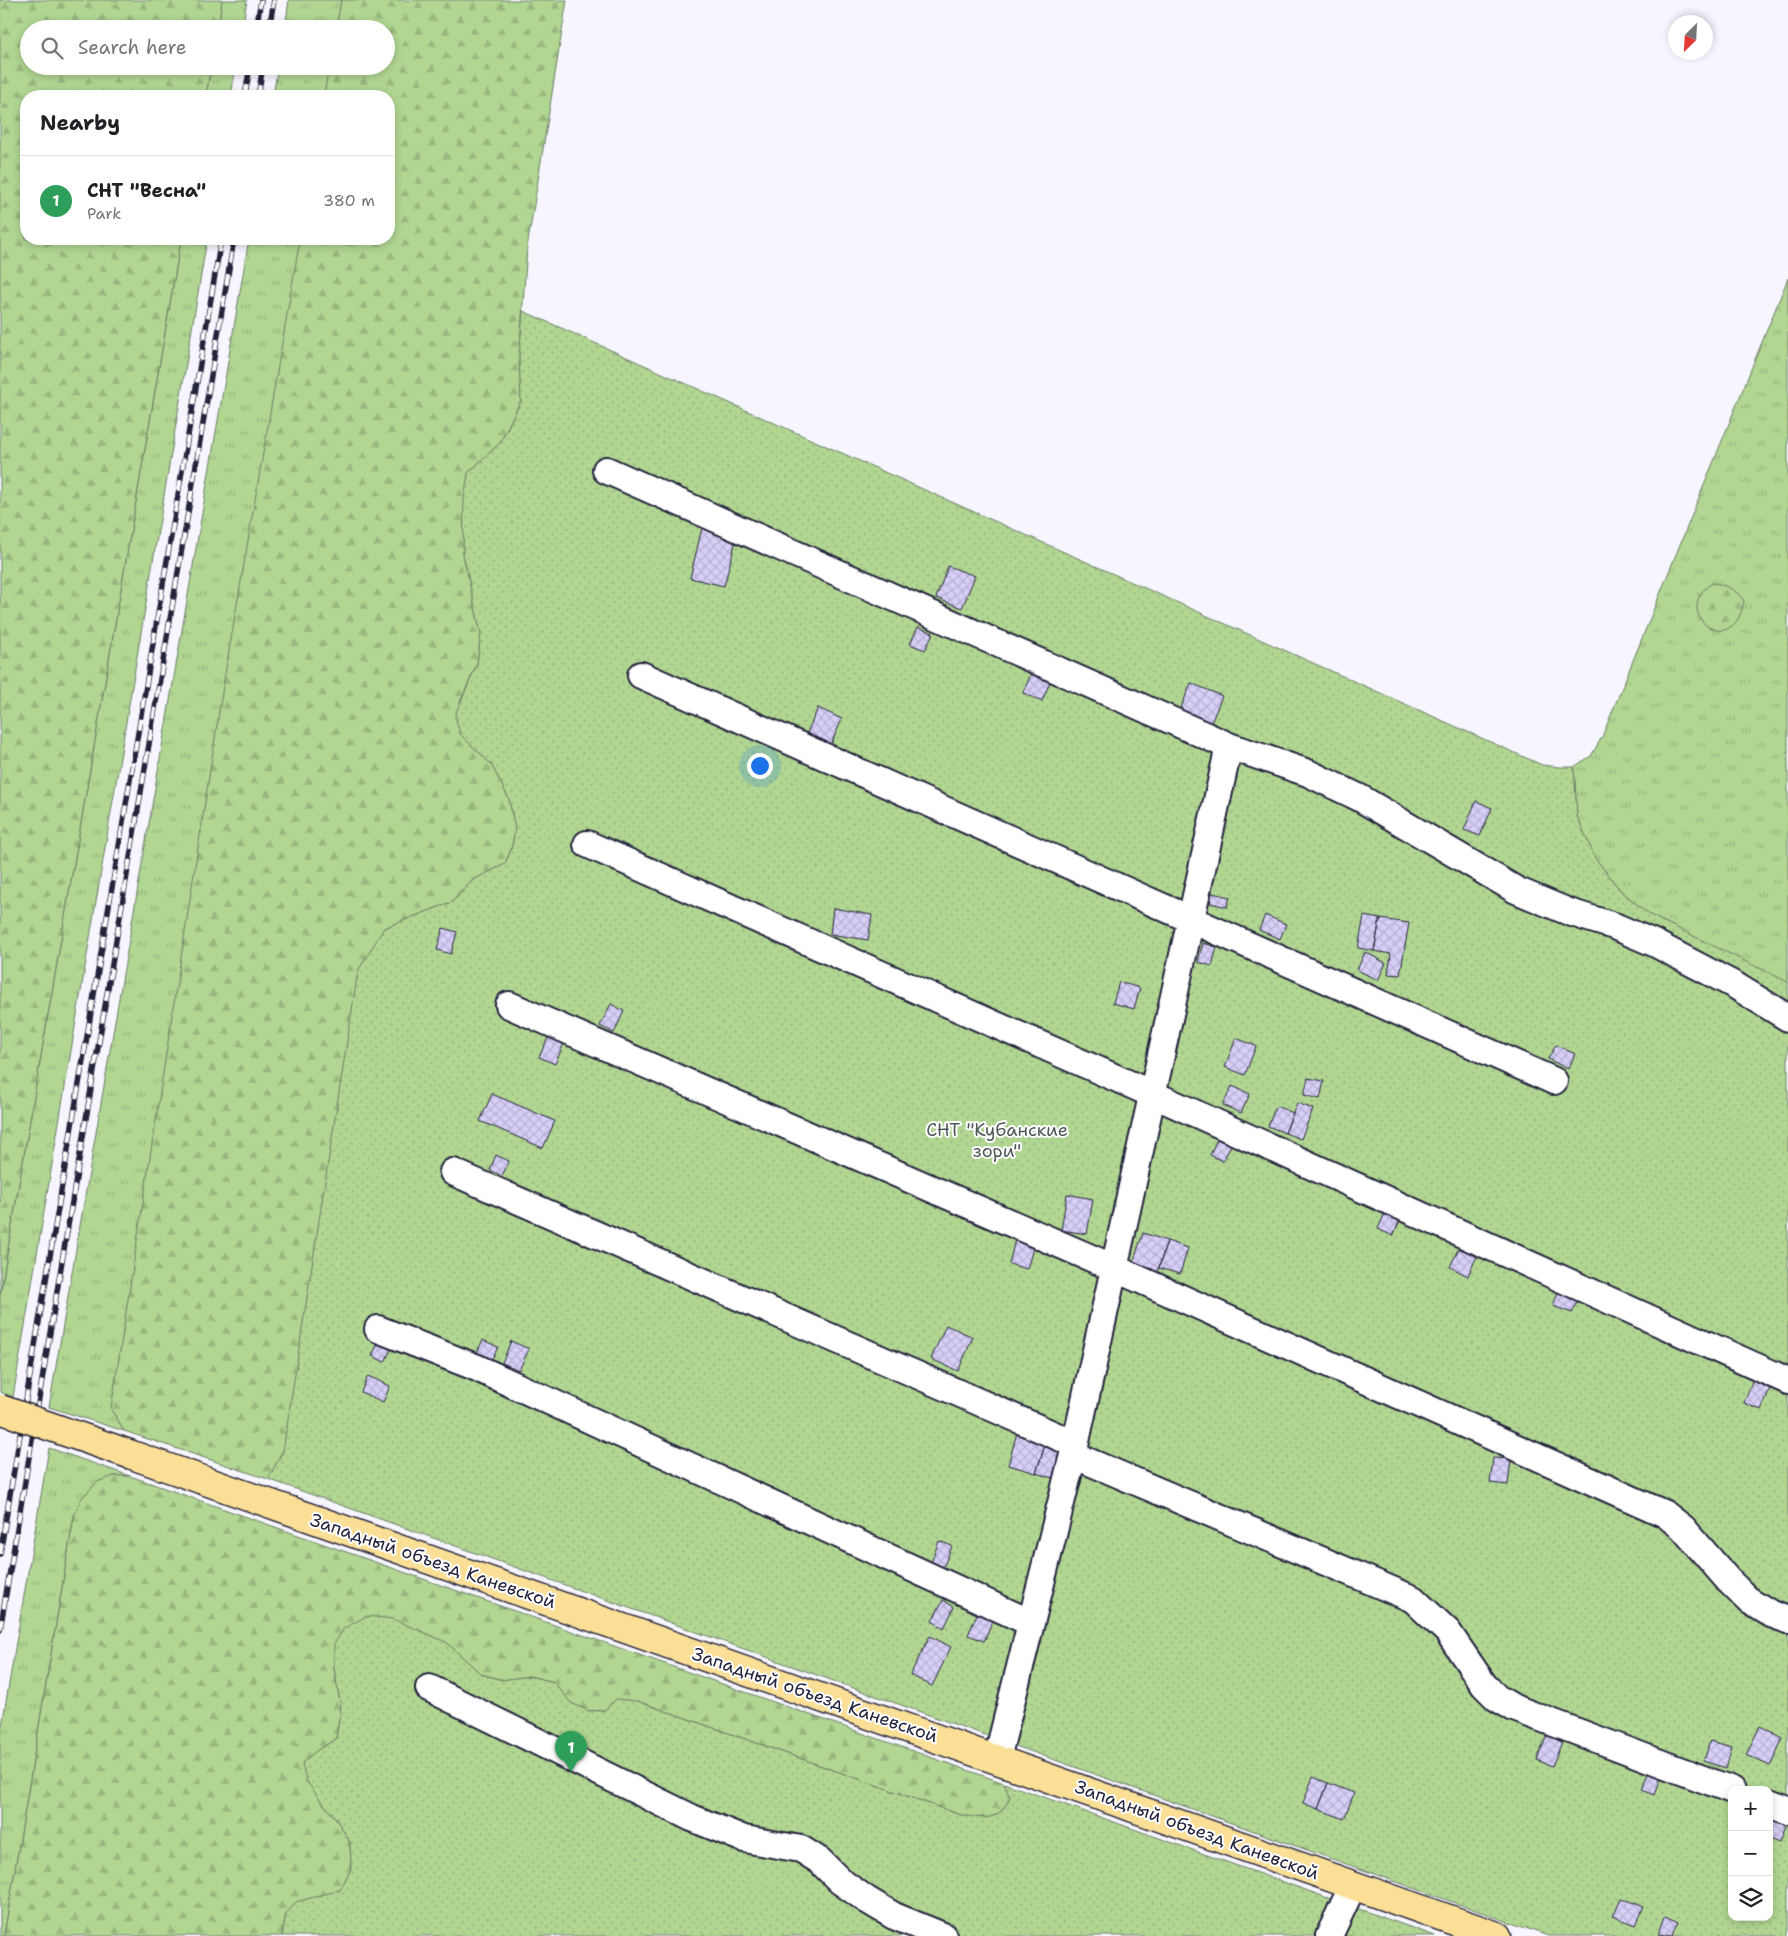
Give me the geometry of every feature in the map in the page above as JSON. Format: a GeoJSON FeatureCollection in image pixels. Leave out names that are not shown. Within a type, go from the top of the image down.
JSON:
{"type":"FeatureCollection","features":[{"type":"Feature","properties":{"kind":"main road","name":"Западный объезд Каневской"},"geometry":{"type":"LineString","coordinates":[[0,1409],[1497,1936]]}},
{"type":"Feature","properties":{"kind":"lane"},"geometry":{"type":"LineString","coordinates":[[606,470],[1229,746],[1308,773],[1360,798],[1516,890],[1569,912],[1614,926],[1654,943],[1736,986],[1788,1018]]}},
{"type":"Feature","properties":{"kind":"lane"},"geometry":{"type":"LineString","coordinates":[[641,675],[1554,1081]]}},
{"type":"Feature","properties":{"kind":"lane"},"geometry":{"type":"LineString","coordinates":[[997,1759],[1074,1450],[1229,746]]}},
{"type":"Feature","properties":{"kind":"lane"},"geometry":{"type":"LineString","coordinates":[[587,844],[1152,1094],[1788,1381]]}},
{"type":"Feature","properties":{"kind":"lane"},"geometry":{"type":"LineString","coordinates":[[509,1005],[1114,1268],[1665,1514],[1683,1528],[1747,1599],[1772,1614],[1788,1620]]}},
{"type":"Feature","properties":{"kind":"lane"},"geometry":{"type":"LineString","coordinates":[[453,1172],[1412,1599],[1448,1632],[1484,1685],[1496,1698],[1514,1708],[1728,1788]]}},
{"type":"Feature","properties":{"kind":"lane"},"geometry":{"type":"LineString","coordinates":[[378,1329],[475,1367],[1031,1623]]}},
{"type":"Feature","properties":{"kind":"lane"},"geometry":{"type":"LineString","coordinates":[[429,1688],[692,1818],[744,1839],[801,1849],[820,1861],[840,1881],[867,1900],[894,1916],[944,1936]]}},
{"type":"Feature","properties":{"kind":"lane"},"geometry":{"type":"LineString","coordinates":[[1773,1805],[1788,1811]]}},
{"type":"Feature","properties":{"kind":"lane"},"geometry":{"type":"LineString","coordinates":[[1329,1936],[1353,1885]]}},
{"type":"Feature","properties":{"kind":"green space"},"geometry":{"type":"Polygon","coordinates":[[[0,0],[222,0],[219,20],[20,20],[20,75],[210,75],[207,90],[20,90],[20,245],[180,245],[0,1295],[0,0]]]}},
{"type":"Feature","properties":{"kind":"green space"},"geometry":{"type":"Polygon","coordinates":[[[222,0],[247,0],[244,20],[219,20],[222,0]]]}},
{"type":"Feature","properties":{"kind":"green space"},"geometry":{"type":"Polygon","coordinates":[[[289,0],[350,0],[347,20],[286,20],[289,0]]]}},
{"type":"Feature","properties":{"kind":"green space"},"geometry":{"type":"Polygon","coordinates":[[[341,0],[567,0],[527,248],[519,358],[521,400],[500,443],[468,473],[463,554],[481,634],[477,664],[460,702],[460,734],[491,764],[509,799],[515,828],[512,847],[505,864],[473,880],[452,902],[384,928],[283,1451],[268,1479],[124,1431],[111,1409],[224,680],[299,245],[395,245],[395,90],[325,90],[328,75],[395,75],[395,20],[338,20],[341,0]]]}},
{"type":"Feature","properties":{"kind":"green space"},"geometry":{"type":"Polygon","coordinates":[[[210,75],[234,75],[232,90],[207,90],[210,75]]]}},
{"type":"Feature","properties":{"kind":"green space"},"geometry":{"type":"Polygon","coordinates":[[[276,75],[336,75],[334,90],[274,90],[276,75]]]}},
{"type":"Feature","properties":{"kind":"green space"},"geometry":{"type":"Polygon","coordinates":[[[180,245],[206,245],[13,1397],[0,1392],[0,1295],[180,245]]]}},
{"type":"Feature","properties":{"kind":"green space"},"geometry":{"type":"Polygon","coordinates":[[[248,245],[308,245],[111,1409],[124,1431],[49,1407],[248,245]]]}},
{"type":"Feature","properties":{"kind":"green space"},"geometry":{"type":"Polygon","coordinates":[[[1788,278],[1788,984],[1650,915],[1621,891],[1595,858],[1577,816],[1574,767],[1591,756],[1602,737],[1788,278]]]}},
{"type":"Feature","properties":{"kind":"green space","name":"СНТ \"Кубанские зори\""},"geometry":{"type":"Polygon","coordinates":[[[523,311],[1542,765],[1574,767],[1577,816],[1595,858],[1621,891],[1650,915],[1788,982],[1788,1936],[1548,1936],[268,1479],[283,1451],[358,971],[384,928],[452,902],[473,880],[505,864],[512,847],[515,828],[509,799],[491,764],[460,734],[455,715],[477,664],[481,634],[463,554],[464,499],[468,473],[500,443],[521,401],[519,358],[523,311]]]}},
{"type":"Feature","properties":{"kind":"green space"},"geometry":{"type":"Polygon","coordinates":[[[1712,583],[1730,588],[1738,593],[1744,601],[1738,619],[1728,628],[1717,630],[1707,626],[1700,618],[1697,607],[1700,595],[1712,583]]]}},
{"type":"Feature","properties":{"kind":"green space"},"geometry":{"type":"Polygon","coordinates":[[[49,1448],[130,1476],[114,1476],[74,1516],[4,1936],[0,1936],[0,1737],[49,1448]]]}},
{"type":"Feature","properties":{"kind":"green space"},"geometry":{"type":"Polygon","coordinates":[[[114,1476],[130,1476],[1004,1783],[1010,1797],[1006,1805],[996,1815],[984,1818],[961,1815],[637,1701],[605,1710],[589,1711],[571,1703],[554,1682],[529,1676],[503,1680],[481,1674],[446,1642],[334,1668],[341,1707],[336,1739],[316,1751],[320,1800],[335,1817],[350,1842],[351,1869],[340,1890],[286,1914],[282,1936],[4,1936],[74,1516],[81,1499],[97,1482],[114,1476]]]}},
{"type":"Feature","properties":{"kind":"green space"},"geometry":{"type":"Polygon","coordinates":[[[367,1616],[393,1619],[446,1642],[481,1674],[502,1680],[529,1676],[554,1682],[571,1703],[589,1711],[605,1710],[616,1699],[637,1701],[961,1815],[984,1818],[996,1815],[1006,1805],[1010,1797],[1004,1783],[1435,1936],[282,1936],[286,1914],[296,1902],[340,1890],[351,1869],[350,1842],[335,1817],[306,1780],[302,1763],[316,1751],[336,1739],[341,1707],[334,1668],[334,1644],[344,1628],[367,1616]]]}},
{"type":"Feature","properties":{"kind":"building"},"geometry":{"type":"Polygon","coordinates":[[[702,528],[737,536],[724,586],[690,578],[702,528]]]}},
{"type":"Feature","properties":{"kind":"building"},"geometry":{"type":"Polygon","coordinates":[[[948,566],[975,576],[962,608],[936,598],[948,566]]]}},
{"type":"Feature","properties":{"kind":"building"},"geometry":{"type":"Polygon","coordinates":[[[918,627],[933,633],[925,650],[910,644],[918,627]]]}},
{"type":"Feature","properties":{"kind":"building"},"geometry":{"type":"Polygon","coordinates":[[[1031,674],[1050,682],[1042,701],[1023,693],[1031,674]]]}},
{"type":"Feature","properties":{"kind":"building"},"geometry":{"type":"Polygon","coordinates":[[[1191,683],[1222,696],[1211,723],[1180,710],[1191,683]]]}},
{"type":"Feature","properties":{"kind":"building"},"geometry":{"type":"Polygon","coordinates":[[[818,708],[842,719],[831,744],[807,733],[818,708]]]}},
{"type":"Feature","properties":{"kind":"building"},"geometry":{"type":"Polygon","coordinates":[[[1476,801],[1492,808],[1480,836],[1464,830],[1476,801]]]}},
{"type":"Feature","properties":{"kind":"building"},"geometry":{"type":"Polygon","coordinates":[[[1212,893],[1230,897],[1227,907],[1210,903],[1212,893]]]}},
{"type":"Feature","properties":{"kind":"building"},"geometry":{"type":"Polygon","coordinates":[[[833,908],[872,915],[868,940],[830,934],[833,908]]]}},
{"type":"Feature","properties":{"kind":"building"},"geometry":{"type":"Polygon","coordinates":[[[1265,915],[1286,924],[1280,939],[1259,930],[1265,915]]]}},
{"type":"Feature","properties":{"kind":"building"},"geometry":{"type":"Polygon","coordinates":[[[1364,916],[1380,919],[1374,951],[1358,948],[1364,916]]]}},
{"type":"Feature","properties":{"kind":"building"},"geometry":{"type":"Polygon","coordinates":[[[1380,919],[1409,923],[1400,975],[1388,974],[1391,954],[1374,951],[1380,919]]]}},
{"type":"Feature","properties":{"kind":"building"},"geometry":{"type":"Polygon","coordinates":[[[443,928],[457,932],[451,954],[437,950],[443,928]]]}},
{"type":"Feature","properties":{"kind":"building"},"geometry":{"type":"Polygon","coordinates":[[[1203,943],[1217,947],[1212,966],[1198,962],[1203,943]]]}},
{"type":"Feature","properties":{"kind":"building"},"geometry":{"type":"Polygon","coordinates":[[[1365,952],[1386,963],[1378,980],[1357,970],[1365,952]]]}},
{"type":"Feature","properties":{"kind":"building"},"geometry":{"type":"Polygon","coordinates":[[[1119,982],[1140,988],[1134,1009],[1113,1003],[1119,982]]]}},
{"type":"Feature","properties":{"kind":"building"},"geometry":{"type":"Polygon","coordinates":[[[611,1004],[624,1011],[614,1033],[600,1026],[611,1004]]]}},
{"type":"Feature","properties":{"kind":"building"},"geometry":{"type":"Polygon","coordinates":[[[549,1036],[564,1043],[555,1064],[539,1057],[549,1036]]]}},
{"type":"Feature","properties":{"kind":"building"},"geometry":{"type":"Polygon","coordinates":[[[1236,1038],[1256,1046],[1245,1075],[1225,1067],[1236,1038]]]}},
{"type":"Feature","properties":{"kind":"building"},"geometry":{"type":"Polygon","coordinates":[[[1556,1045],[1575,1054],[1568,1069],[1548,1059],[1556,1045]]]}},
{"type":"Feature","properties":{"kind":"building"},"geometry":{"type":"Polygon","coordinates":[[[1308,1078],[1324,1081],[1320,1099],[1304,1095],[1308,1078]]]}},
{"type":"Feature","properties":{"kind":"building"},"geometry":{"type":"Polygon","coordinates":[[[1232,1086],[1250,1094],[1241,1113],[1223,1105],[1232,1086]]]}},
{"type":"Feature","properties":{"kind":"building"},"geometry":{"type":"Polygon","coordinates":[[[492,1094],[555,1121],[543,1148],[480,1121],[492,1094]]]}},
{"type":"Feature","properties":{"kind":"building"},"geometry":{"type":"Polygon","coordinates":[[[1297,1103],[1313,1109],[1301,1139],[1285,1133],[1297,1103]]]}},
{"type":"Feature","properties":{"kind":"building"},"geometry":{"type":"Polygon","coordinates":[[[1276,1106],[1293,1113],[1285,1133],[1268,1126],[1276,1106]]]}},
{"type":"Feature","properties":{"kind":"building"},"geometry":{"type":"Polygon","coordinates":[[[1217,1139],[1231,1145],[1223,1161],[1210,1155],[1217,1139]]]}},
{"type":"Feature","properties":{"kind":"building"},"geometry":{"type":"Polygon","coordinates":[[[496,1155],[509,1161],[502,1176],[490,1170],[496,1155]]]}},
{"type":"Feature","properties":{"kind":"building"},"geometry":{"type":"Polygon","coordinates":[[[1067,1194],[1093,1199],[1087,1234],[1061,1230],[1067,1194]]]}},
{"type":"Feature","properties":{"kind":"building"},"geometry":{"type":"Polygon","coordinates":[[[1385,1213],[1400,1220],[1393,1236],[1378,1229],[1385,1213]]]}},
{"type":"Feature","properties":{"kind":"building"},"geometry":{"type":"Polygon","coordinates":[[[1143,1233],[1167,1241],[1156,1276],[1131,1269],[1143,1233]]]}},
{"type":"Feature","properties":{"kind":"building"},"geometry":{"type":"Polygon","coordinates":[[[1015,1240],[1034,1245],[1027,1269],[1009,1264],[1015,1240]]]}},
{"type":"Feature","properties":{"kind":"building"},"geometry":{"type":"Polygon","coordinates":[[[1167,1241],[1188,1248],[1180,1274],[1159,1268],[1167,1241]]]}},
{"type":"Feature","properties":{"kind":"building"},"geometry":{"type":"Polygon","coordinates":[[[1461,1243],[1479,1251],[1468,1276],[1450,1267],[1461,1243]]]}},
{"type":"Feature","properties":{"kind":"building"},"geometry":{"type":"Polygon","coordinates":[[[1560,1287],[1580,1295],[1572,1313],[1553,1306],[1560,1287]]]}},
{"type":"Feature","properties":{"kind":"building"},"geometry":{"type":"Polygon","coordinates":[[[946,1325],[973,1337],[958,1371],[931,1359],[946,1325]]]}},
{"type":"Feature","properties":{"kind":"building"},"geometry":{"type":"Polygon","coordinates":[[[483,1340],[498,1347],[491,1361],[476,1354],[483,1340]]]}},
{"type":"Feature","properties":{"kind":"building"},"geometry":{"type":"Polygon","coordinates":[[[379,1341],[392,1347],[385,1362],[372,1356],[379,1341]]]}},
{"type":"Feature","properties":{"kind":"building"},"geometry":{"type":"Polygon","coordinates":[[[511,1341],[529,1349],[519,1370],[502,1363],[511,1341]]]}},
{"type":"Feature","properties":{"kind":"building"},"geometry":{"type":"Polygon","coordinates":[[[368,1376],[390,1386],[383,1402],[361,1392],[368,1376]]]}},
{"type":"Feature","properties":{"kind":"building"},"geometry":{"type":"Polygon","coordinates":[[[1753,1379],[1771,1386],[1761,1410],[1744,1403],[1753,1379]]]}},
{"type":"Feature","properties":{"kind":"building"},"geometry":{"type":"Polygon","coordinates":[[[1017,1433],[1046,1442],[1036,1473],[1008,1465],[1017,1433]]]}},
{"type":"Feature","properties":{"kind":"building"},"geometry":{"type":"Polygon","coordinates":[[[1046,1442],[1066,1448],[1057,1479],[1036,1473],[1046,1442]]]}},
{"type":"Feature","properties":{"kind":"building"},"geometry":{"type":"Polygon","coordinates":[[[1493,1458],[1511,1459],[1508,1485],[1490,1483],[1493,1458]]]}},
{"type":"Feature","properties":{"kind":"building"},"geometry":{"type":"Polygon","coordinates":[[[939,1541],[952,1546],[943,1568],[931,1563],[939,1541]]]}},
{"type":"Feature","properties":{"kind":"building"},"geometry":{"type":"Polygon","coordinates":[[[943,1600],[954,1607],[944,1628],[932,1621],[943,1600]]]}},
{"type":"Feature","properties":{"kind":"building"},"geometry":{"type":"Polygon","coordinates":[[[979,1609],[995,1615],[984,1641],[968,1635],[979,1609]]]}},
{"type":"Feature","properties":{"kind":"building"},"geometry":{"type":"Polygon","coordinates":[[[930,1636],[951,1647],[932,1686],[910,1675],[930,1636]]]}},
{"type":"Feature","properties":{"kind":"building"},"geometry":{"type":"Polygon","coordinates":[[[1760,1726],[1783,1738],[1770,1766],[1746,1755],[1760,1726]]]}},
{"type":"Feature","properties":{"kind":"building"},"geometry":{"type":"Polygon","coordinates":[[[1547,1735],[1562,1742],[1552,1766],[1537,1760],[1547,1735]]]}},
{"type":"Feature","properties":{"kind":"building"},"geometry":{"type":"Polygon","coordinates":[[[1710,1741],[1732,1747],[1726,1768],[1704,1761],[1710,1741]]]}},
{"type":"Feature","properties":{"kind":"building"},"geometry":{"type":"Polygon","coordinates":[[[1648,1773],[1661,1777],[1655,1795],[1642,1790],[1648,1773]]]}},
{"type":"Feature","properties":{"kind":"building"},"geometry":{"type":"Polygon","coordinates":[[[1313,1777],[1328,1783],[1318,1809],[1303,1803],[1313,1777]]]}},
{"type":"Feature","properties":{"kind":"building"},"geometry":{"type":"Polygon","coordinates":[[[1328,1783],[1354,1793],[1344,1819],[1318,1809],[1328,1783]]]}},
{"type":"Feature","properties":{"kind":"building"},"geometry":{"type":"Polygon","coordinates":[[[1773,1815],[1787,1821],[1779,1842],[1773,1840],[1773,1815]]]}},
{"type":"Feature","properties":{"kind":"building"},"geometry":{"type":"Polygon","coordinates":[[[1621,1898],[1644,1907],[1636,1925],[1613,1916],[1621,1898]]]}},
{"type":"Feature","properties":{"kind":"building"},"geometry":{"type":"Polygon","coordinates":[[[1665,1916],[1678,1922],[1673,1936],[1658,1934],[1665,1916]]]}},
{"type":"Feature","properties":{"kind":"railway"},"geometry":{"type":"LineString","coordinates":[[258,20],[261,0]]}},
{"type":"Feature","properties":{"kind":"railway"},"geometry":{"type":"LineString","coordinates":[[271,20],[274,0]]}},
{"type":"Feature","properties":{"kind":"railway"},"geometry":{"type":"LineString","coordinates":[[246,90],[248,75]]}},
{"type":"Feature","properties":{"kind":"railway"},"geometry":{"type":"LineString","coordinates":[[259,90],[262,75]]}},
{"type":"Feature","properties":{"kind":"railway"},"geometry":{"type":"LineString","coordinates":[[0,1554],[220,245]]}},
{"type":"Feature","properties":{"kind":"railway"},"geometry":{"type":"LineString","coordinates":[[0,1630],[233,245]]}},
{"type":"Feature","properties":{"kind":"place","name":"СНТ \"Весна\""},"geometry":{"type":"Point","coordinates":[571,1772]}}]}
